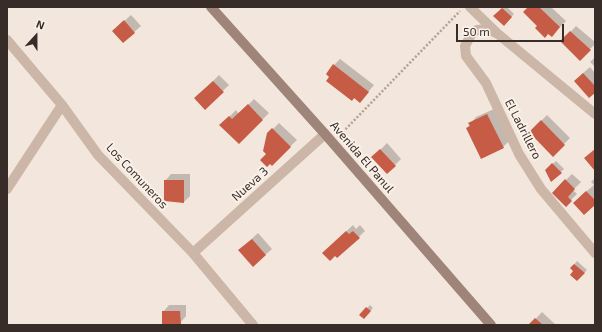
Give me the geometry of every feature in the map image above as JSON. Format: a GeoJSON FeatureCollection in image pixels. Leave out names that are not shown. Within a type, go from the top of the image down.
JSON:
{"type":"FeatureCollection","features":[{"type":"Feature","properties":{"kind":"street","name":"Avenida El Panul"},"geometry":{"type":"LineString","coordinates":[[211,7],[325,134],[491,325]]}},
{"type":"Feature","properties":{"kind":"street"},"geometry":{"type":"LineString","coordinates":[[470,7],[498,34],[595,114]]}},
{"type":"Feature","properties":{"kind":"street","name":"El Ladrillero"},"geometry":{"type":"LineString","coordinates":[[498,34],[488,29],[477,30],[472,33],[466,41],[466,56],[486,83],[520,154],[541,189],[595,253]]}},
{"type":"Feature","properties":{"kind":"street","name":"Los Comuneros"},"geometry":{"type":"LineString","coordinates":[[7,40],[62,105],[98,155],[193,253],[253,325]]}},
{"type":"Feature","properties":{"kind":"street"},"geometry":{"type":"LineString","coordinates":[[7,189],[62,105]]}},
{"type":"Feature","properties":{"kind":"street","name":"Nueva 3"},"geometry":{"type":"LineString","coordinates":[[193,253],[325,134]]}},
{"type":"Feature","properties":{"kind":"path"},"geometry":{"type":"LineString","coordinates":[[332,143],[464,7]]}},
{"type":"Feature","properties":{"kind":"building"},"geometry":{"type":"Polygon","coordinates":[[[528,7],[539,7],[560,27],[552,37],[548,34],[545,38],[535,28],[537,26],[523,12],[528,7]]]}},
{"type":"Feature","properties":{"kind":"building"},"geometry":{"type":"Polygon","coordinates":[[[502,8],[512,17],[504,26],[493,16],[502,8]]]}},
{"type":"Feature","properties":{"kind":"building"},"geometry":{"type":"Polygon","coordinates":[[[124,20],[135,33],[123,43],[112,31],[124,20]]]}},
{"type":"Feature","properties":{"kind":"building"},"geometry":{"type":"Polygon","coordinates":[[[570,31],[591,50],[580,61],[560,41],[570,31]]]}},
{"type":"Feature","properties":{"kind":"building"},"geometry":{"type":"Polygon","coordinates":[[[333,64],[369,92],[360,103],[354,98],[352,101],[326,81],[329,77],[326,74],[333,64]]]}},
{"type":"Feature","properties":{"kind":"building"},"geometry":{"type":"Polygon","coordinates":[[[583,73],[595,86],[595,93],[589,98],[574,81],[583,73]]]}},
{"type":"Feature","properties":{"kind":"building"},"geometry":{"type":"Polygon","coordinates":[[[213,81],[224,92],[205,110],[194,98],[213,81]]]}},
{"type":"Feature","properties":{"kind":"building"},"geometry":{"type":"Polygon","coordinates":[[[248,104],[263,120],[239,144],[219,125],[229,116],[232,119],[248,104]]]}},
{"type":"Feature","properties":{"kind":"building"},"geometry":{"type":"Polygon","coordinates":[[[487,114],[504,148],[481,159],[466,128],[470,126],[468,123],[487,114]]]}},
{"type":"Feature","properties":{"kind":"building"},"geometry":{"type":"Polygon","coordinates":[[[541,120],[565,145],[553,157],[529,132],[541,120]]]}},
{"type":"Feature","properties":{"kind":"building"},"geometry":{"type":"Polygon","coordinates":[[[272,128],[291,147],[272,166],[270,164],[267,167],[260,160],[266,154],[263,151],[267,133],[272,128]]]}},
{"type":"Feature","properties":{"kind":"building"},"geometry":{"type":"Polygon","coordinates":[[[380,149],[396,166],[387,174],[371,157],[380,149]]]}},
{"type":"Feature","properties":{"kind":"building"},"geometry":{"type":"Polygon","coordinates":[[[595,149],[595,171],[584,158],[595,149]]]}},
{"type":"Feature","properties":{"kind":"building"},"geometry":{"type":"Polygon","coordinates":[[[552,163],[562,173],[551,182],[545,170],[552,163]]]}},
{"type":"Feature","properties":{"kind":"building"},"geometry":{"type":"Polygon","coordinates":[[[565,179],[575,189],[568,197],[572,201],[566,207],[552,193],[565,179]]]}},
{"type":"Feature","properties":{"kind":"building"},"geometry":{"type":"Polygon","coordinates":[[[164,180],[184,180],[184,203],[164,201],[164,180]]]}},
{"type":"Feature","properties":{"kind":"building"},"geometry":{"type":"Polygon","coordinates":[[[586,191],[595,200],[595,205],[584,215],[573,203],[586,191]]]}},
{"type":"Feature","properties":{"kind":"building"},"geometry":{"type":"Polygon","coordinates":[[[346,231],[349,234],[353,231],[360,238],[337,258],[335,256],[330,261],[322,253],[346,231]]]}},
{"type":"Feature","properties":{"kind":"building"},"geometry":{"type":"Polygon","coordinates":[[[252,239],[266,255],[253,267],[238,250],[252,239]]]}},
{"type":"Feature","properties":{"kind":"building"},"geometry":{"type":"Polygon","coordinates":[[[574,264],[585,273],[577,281],[570,275],[573,271],[570,268],[574,264]]]}},
{"type":"Feature","properties":{"kind":"building"},"geometry":{"type":"Polygon","coordinates":[[[366,307],[371,311],[364,319],[359,315],[366,307]]]}},
{"type":"Feature","properties":{"kind":"building"},"geometry":{"type":"Polygon","coordinates":[[[162,311],[180,311],[181,324],[162,324],[162,311]]]}},
{"type":"Feature","properties":{"kind":"building"},"geometry":{"type":"Polygon","coordinates":[[[535,318],[543,325],[528,325],[535,318]]]}}]}
